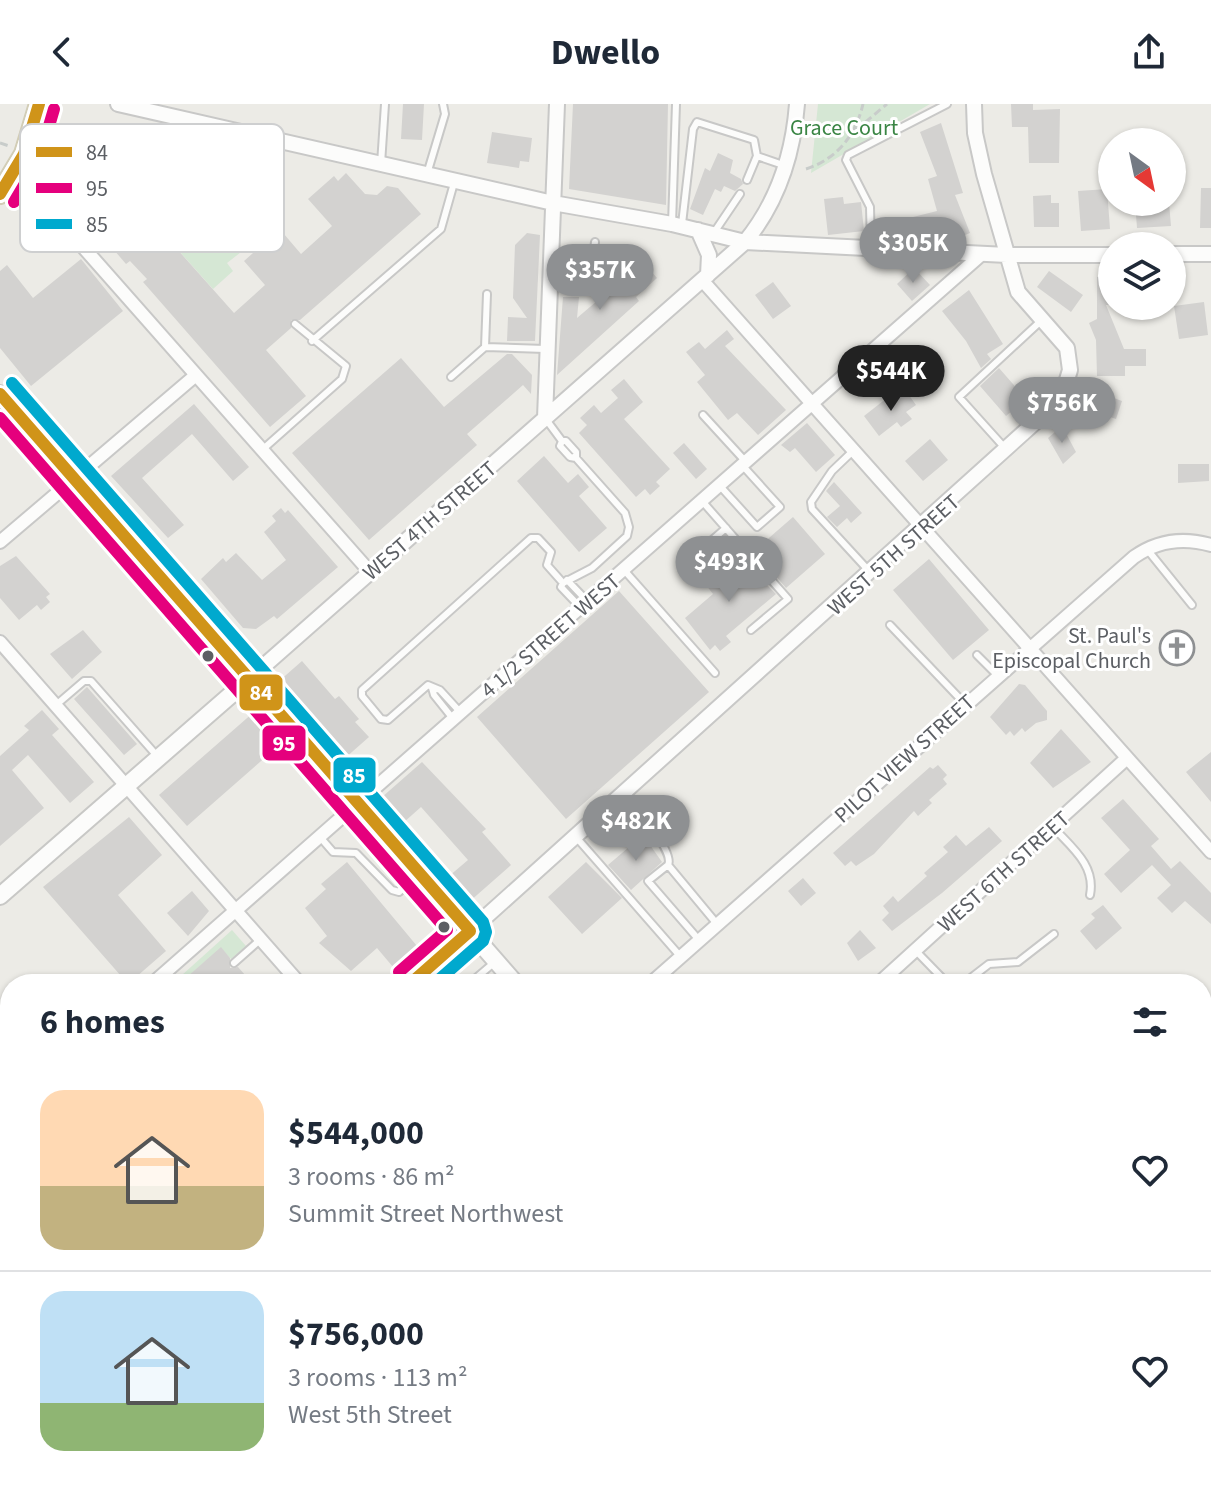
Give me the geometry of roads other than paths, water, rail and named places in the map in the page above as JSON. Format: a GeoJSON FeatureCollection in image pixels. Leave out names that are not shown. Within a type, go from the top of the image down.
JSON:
{"type":"FeatureCollection","features":[{"type":"Feature","properties":{"kind":"main road"},"geometry":{"type":"LineString","coordinates":[[32,124],[39,104]]}},
{"type":"Feature","properties":{"kind":"main road"},"geometry":{"type":"LineString","coordinates":[[0,194],[20,159]]}},
{"type":"Feature","properties":{"kind":"main road"},"geometry":{"type":"LineString","coordinates":[[0,394],[507,974]]}},
{"type":"Feature","properties":{"kind":"main road","name":"WEST 4TH STREET"},"geometry":{"type":"LineString","coordinates":[[0,896],[249,679]]}},
{"type":"Feature","properties":{"kind":"main road","name":"WEST 5TH STREET"},"geometry":{"type":"LineString","coordinates":[[424,974],[470,931]]}},
{"type":"Feature","properties":{"kind":"street"},"geometry":{"type":"LineString","coordinates":[[118,104],[140,106],[214,124]]}},
{"type":"Feature","properties":{"kind":"street"},"geometry":{"type":"LineString","coordinates":[[545,418],[557,104]]}},
{"type":"Feature","properties":{"kind":"street","name":"WEST 4TH STREET"},"geometry":{"type":"LineString","coordinates":[[249,679],[745,242],[759,225],[786,166],[797,104]]}},
{"type":"Feature","properties":{"kind":"street","name":"WEST 5TH STREET"},"geometry":{"type":"LineString","coordinates":[[470,931],[1048,414],[1068,385],[1067,348],[1054,329],[1018,292],[975,133],[974,104]]}},
{"type":"Feature","properties":{"kind":"street"},"geometry":{"type":"LineString","coordinates":[[284,141],[553,203],[677,225],[745,242],[1007,255],[1098,255]]}},
{"type":"Feature","properties":{"kind":"street"},"geometry":{"type":"LineString","coordinates":[[16,171],[20,176]]}},
{"type":"Feature","properties":{"kind":"street"},"geometry":{"type":"LineString","coordinates":[[698,230],[709,255],[705,278],[812,404],[1211,852]]}},
{"type":"Feature","properties":{"kind":"street"},"geometry":{"type":"LineString","coordinates":[[87,252],[370,572]]}},
{"type":"Feature","properties":{"kind":"street","name":"4 1/2 STREET WEST"},"geometry":{"type":"LineString","coordinates":[[163,974],[982,254]]}},
{"type":"Feature","properties":{"kind":"street"},"geometry":{"type":"LineString","coordinates":[[1186,254],[1211,254]]}},
{"type":"Feature","properties":{"kind":"street"},"geometry":{"type":"LineString","coordinates":[[0,542],[196,375]]}},
{"type":"Feature","properties":{"kind":"street"},"geometry":{"type":"LineString","coordinates":[[1146,548],[1179,540],[1211,545]]}},
{"type":"Feature","properties":{"kind":"street","name":"PILOT VIEW STREET"},"geometry":{"type":"LineString","coordinates":[[661,974],[997,675],[1146,548]]}},
{"type":"Feature","properties":{"kind":"street"},"geometry":{"type":"LineString","coordinates":[[0,642],[291,974]]}},
{"type":"Feature","properties":{"kind":"street","name":"WEST 6TH STREET"},"geometry":{"type":"LineString","coordinates":[[889,974],[1127,758]]}},
{"type":"Feature","properties":{"kind":"lane"},"geometry":{"type":"LineString","coordinates":[[381,164],[385,104]]}},
{"type":"Feature","properties":{"kind":"lane"},"geometry":{"type":"LineString","coordinates":[[427,174],[445,114],[443,104]]}},
{"type":"Feature","properties":{"kind":"lane"},"geometry":{"type":"LineString","coordinates":[[676,104],[677,225]]}},
{"type":"Feature","properties":{"kind":"lane"},"geometry":{"type":"LineString","coordinates":[[871,248],[870,207],[846,160],[848,155],[947,104]]}},
{"type":"Feature","properties":{"kind":"lane"},"geometry":{"type":"LineString","coordinates":[[677,225],[693,129],[697,122],[754,140],[757,156],[747,180]]}},
{"type":"Feature","properties":{"kind":"lane"},"geometry":{"type":"LineString","coordinates":[[757,156],[786,166]]}},
{"type":"Feature","properties":{"kind":"lane"},"geometry":{"type":"LineString","coordinates":[[312,341],[441,229],[455,180]]}},
{"type":"Feature","properties":{"kind":"lane"},"geometry":{"type":"LineString","coordinates":[[713,234],[740,194]]}},
{"type":"Feature","properties":{"kind":"lane"},"geometry":{"type":"LineString","coordinates":[[553,267],[591,270],[595,242]]}},
{"type":"Feature","properties":{"kind":"lane"},"geometry":{"type":"LineString","coordinates":[[485,347],[487,294]]}},
{"type":"Feature","properties":{"kind":"lane"},"geometry":{"type":"LineString","coordinates":[[1007,451],[959,397],[1042,320]]}},
{"type":"Feature","properties":{"kind":"lane"},"geometry":{"type":"LineString","coordinates":[[262,450],[342,379],[346,366],[295,324]]}},
{"type":"Feature","properties":{"kind":"lane"},"geometry":{"type":"LineString","coordinates":[[451,377],[485,347],[549,349]]}},
{"type":"Feature","properties":{"kind":"lane"},"geometry":{"type":"LineString","coordinates":[[703,415],[780,507],[757,527],[720,486]]}},
{"type":"Feature","properties":{"kind":"lane"},"geometry":{"type":"LineString","coordinates":[[545,418],[625,513],[629,527],[627,536],[592,568],[564,583]]}},
{"type":"Feature","properties":{"kind":"lane"},"geometry":{"type":"LineString","coordinates":[[854,450],[832,471],[811,502],[812,509],[871,573]]}},
{"type":"Feature","properties":{"kind":"lane"},"geometry":{"type":"LineString","coordinates":[[702,501],[788,599],[751,630]]}},
{"type":"Feature","properties":{"kind":"lane"},"geometry":{"type":"LineString","coordinates":[[689,560],[726,528]]}},
{"type":"Feature","properties":{"kind":"lane"},"geometry":{"type":"LineString","coordinates":[[458,717],[434,695],[432,688],[423,687],[388,720],[381,719],[362,696],[362,690],[531,538],[538,538],[551,552],[547,565],[584,605]]}},
{"type":"Feature","properties":{"kind":"lane"},"geometry":{"type":"LineString","coordinates":[[1146,548],[1192,605]]}},
{"type":"Feature","properties":{"kind":"lane"},"geometry":{"type":"LineString","coordinates":[[624,570],[715,673]]}},
{"type":"Feature","properties":{"kind":"lane"},"geometry":{"type":"LineString","coordinates":[[890,625],[965,704]]}},
{"type":"Feature","properties":{"kind":"lane"},"geometry":{"type":"LineString","coordinates":[[977,655],[997,675]]}},
{"type":"Feature","properties":{"kind":"lane"},"geometry":{"type":"LineString","coordinates":[[56,705],[84,681],[91,681],[158,757]]}},
{"type":"Feature","properties":{"kind":"lane"},"geometry":{"type":"LineString","coordinates":[[624,794],[653,828],[669,855],[668,865],[717,924]]}},
{"type":"Feature","properties":{"kind":"lane"},"geometry":{"type":"LineString","coordinates":[[1052,826],[1087,866],[1092,882],[1090,895]]}},
{"type":"Feature","properties":{"kind":"lane"},"geometry":{"type":"LineString","coordinates":[[320,837],[333,852],[356,853],[392,890],[399,892],[419,873]]}},
{"type":"Feature","properties":{"kind":"lane"},"geometry":{"type":"LineString","coordinates":[[576,837],[680,956]]}},
{"type":"Feature","properties":{"kind":"lane"},"geometry":{"type":"LineString","coordinates":[[668,865],[648,881],[699,940]]}},
{"type":"Feature","properties":{"kind":"lane"},"geometry":{"type":"LineString","coordinates":[[976,974],[989,964],[1018,962],[1054,934]]}},
{"type":"Feature","properties":{"kind":"lane"},"geometry":{"type":"LineString","coordinates":[[234,963],[261,939]]}},
{"type":"Feature","properties":{"kind":"lane"},"geometry":{"type":"LineString","coordinates":[[915,950],[938,974]]}},
{"type":"Feature","properties":{"kind":"lane"},"geometry":{"type":"LineString","coordinates":[[439,958],[452,974]]}},
{"type":"Feature","properties":{"kind":"lane"},"geometry":{"type":"LineString","coordinates":[[480,974],[496,961]]}},
{"type":"Feature","properties":{"kind":"place","name":"St. Paul's Episcopal Church"},"geometry":{"type":"Point","coordinates":[1177,648]}},
{"type":"Feature","properties":{"kind":"park label","name":"Grace Court"},"geometry":{"type":"Point","coordinates":[844,127]}}]}
